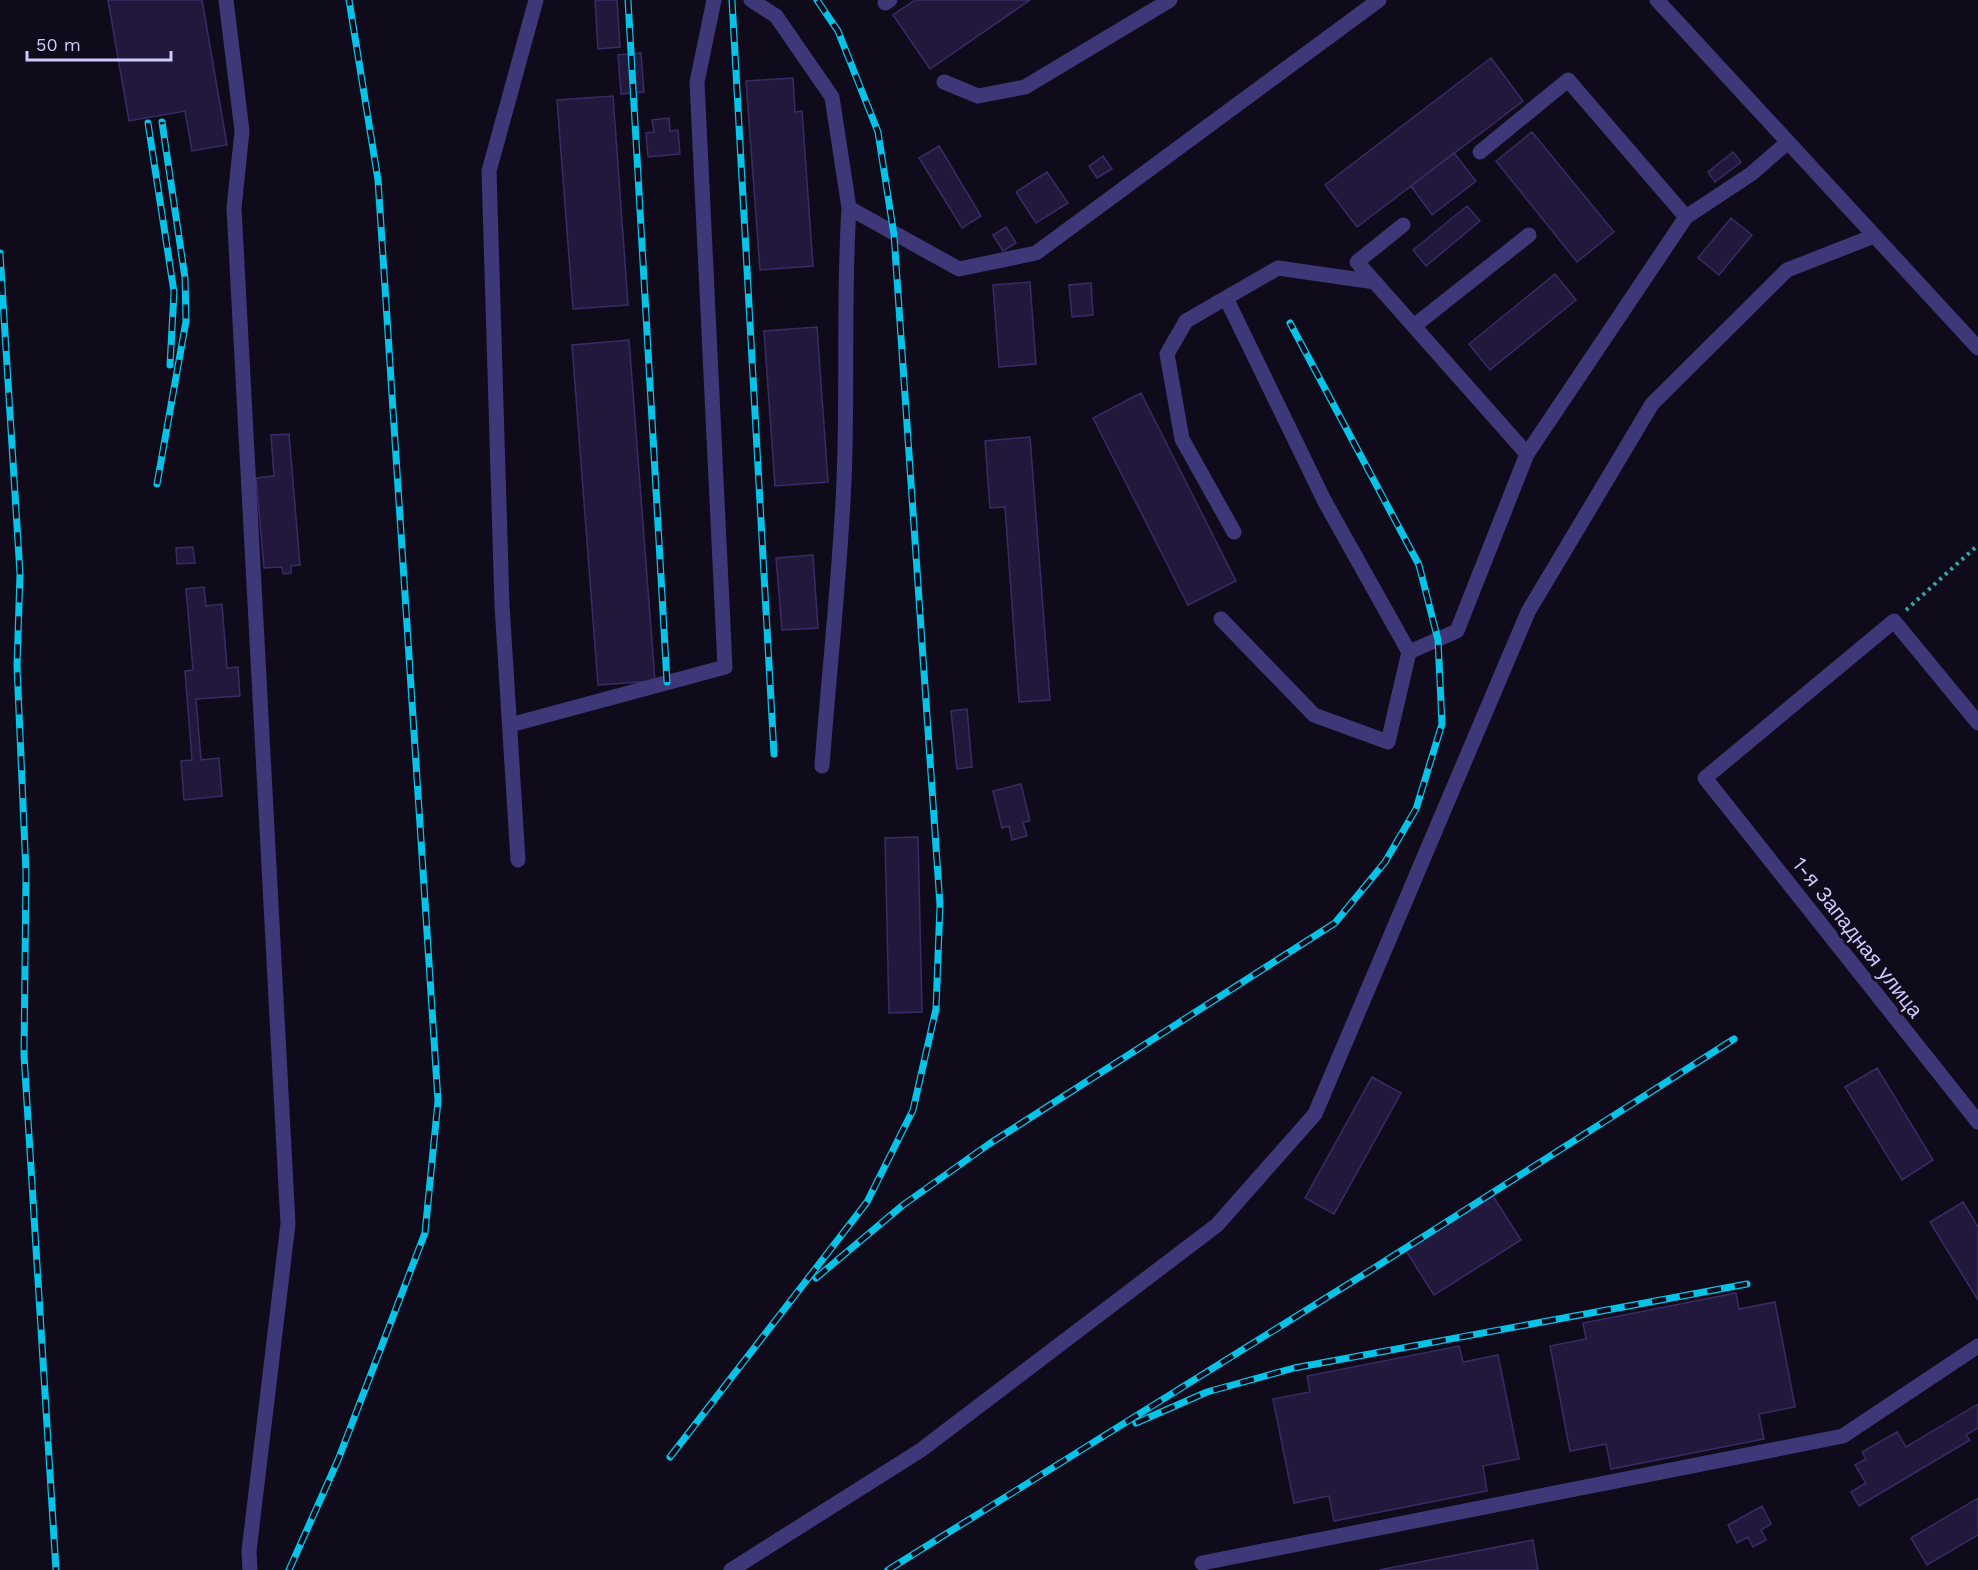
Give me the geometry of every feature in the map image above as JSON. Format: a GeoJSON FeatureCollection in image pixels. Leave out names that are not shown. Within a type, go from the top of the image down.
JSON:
{"type":"FeatureCollection","features":[{"type":"Feature","properties":{"kind":"street"},"geometry":{"type":"LineString","coordinates":[[226,0],[242,131],[234,208],[288,1224],[249,1551],[250,1570]]}},
{"type":"Feature","properties":{"kind":"street"},"geometry":{"type":"LineString","coordinates":[[518,860],[501,593],[489,171],[536,0]]}},
{"type":"Feature","properties":{"kind":"street"},"geometry":{"type":"LineString","coordinates":[[510,725],[725,667],[697,82],[714,0]]}},
{"type":"Feature","properties":{"kind":"street"},"geometry":{"type":"LineString","coordinates":[[751,0],[776,16],[832,97],[849,208],[845,276],[847,372],[844,483],[822,766]]}},
{"type":"Feature","properties":{"kind":"street"},"geometry":{"type":"LineString","coordinates":[[944,82],[978,96],[1025,87],[1170,0]]}},
{"type":"Feature","properties":{"kind":"street"},"geometry":{"type":"LineString","coordinates":[[849,208],[959,269],[1036,253],[1379,0]]}},
{"type":"Feature","properties":{"kind":"street"},"geometry":{"type":"LineString","coordinates":[[1656,0],[1978,348]]}},
{"type":"Feature","properties":{"kind":"street"},"geometry":{"type":"LineString","coordinates":[[1480,152],[1568,80],[1686,217]]}},
{"type":"Feature","properties":{"kind":"street"},"geometry":{"type":"LineString","coordinates":[[1409,652],[1457,631],[1527,454],[1686,217],[1750,174],[1788,142]]}},
{"type":"Feature","properties":{"kind":"street"},"geometry":{"type":"LineString","coordinates":[[1402,225],[1358,262],[1527,454]]}},
{"type":"Feature","properties":{"kind":"street"},"geometry":{"type":"LineString","coordinates":[[1414,326],[1529,235]]}},
{"type":"Feature","properties":{"kind":"street"},"geometry":{"type":"LineString","coordinates":[[731,1570],[921,1450],[1217,1225],[1315,1114],[1528,612],[1652,404],[1787,270],[1874,236]]}},
{"type":"Feature","properties":{"kind":"street"},"geometry":{"type":"LineString","coordinates":[[1234,532],[1182,440],[1167,354],[1186,321],[1278,268],[1375,282]]}},
{"type":"Feature","properties":{"kind":"street"},"geometry":{"type":"LineString","coordinates":[[1221,619],[1314,714],[1388,742],[1409,652],[1325,502],[1226,298]]}},
{"type":"Feature","properties":{"kind":"street"},"geometry":{"type":"LineString","coordinates":[[1894,621],[1978,723]]}},
{"type":"Feature","properties":{"kind":"street","name":"1-я Западная улица"},"geometry":{"type":"LineString","coordinates":[[1894,621],[1705,778],[1978,1122]]}},
{"type":"Feature","properties":{"kind":"street"},"geometry":{"type":"LineString","coordinates":[[1202,1563],[1843,1436],[1978,1346]]}},
{"type":"Feature","properties":{"kind":"path"},"geometry":{"type":"LineString","coordinates":[[1894,621],[1978,545]]}},
{"type":"Feature","properties":{"kind":"building"},"geometry":{"type":"Polygon","coordinates":[[[108,0],[202,0],[227,145],[192,151],[185,111],[129,121],[108,0]]]}},
{"type":"Feature","properties":{"kind":"building"},"geometry":{"type":"Polygon","coordinates":[[[595,0],[617,0],[620,47],[598,49],[595,0]]]}},
{"type":"Feature","properties":{"kind":"building"},"geometry":{"type":"Polygon","coordinates":[[[915,0],[1030,0],[930,69],[893,15],[915,0]]]}},
{"type":"Feature","properties":{"kind":"building"},"geometry":{"type":"Polygon","coordinates":[[[641,53],[644,92],[621,94],[618,55],[641,53]]]}},
{"type":"Feature","properties":{"kind":"building"},"geometry":{"type":"Polygon","coordinates":[[[1491,58],[1523,101],[1357,227],[1325,185],[1491,58]]]}},
{"type":"Feature","properties":{"kind":"building"},"geometry":{"type":"Polygon","coordinates":[[[793,78],[795,112],[802,111],[813,266],[760,270],[746,81],[793,78]]]}},
{"type":"Feature","properties":{"kind":"building"},"geometry":{"type":"Polygon","coordinates":[[[613,96],[628,305],[573,309],[557,100],[613,96]]]}},
{"type":"Feature","properties":{"kind":"building"},"geometry":{"type":"Polygon","coordinates":[[[669,118],[670,131],[678,130],[680,154],[648,157],[646,133],[654,132],[652,120],[669,118]]]}},
{"type":"Feature","properties":{"kind":"building"},"geometry":{"type":"Polygon","coordinates":[[[1532,132],[1614,232],[1577,262],[1496,161],[1532,132]]]}},
{"type":"Feature","properties":{"kind":"building"},"geometry":{"type":"Polygon","coordinates":[[[939,146],[981,216],[962,228],[919,158],[939,146]]]}},
{"type":"Feature","properties":{"kind":"building"},"geometry":{"type":"Polygon","coordinates":[[[1733,152],[1741,162],[1715,182],[1708,172],[1733,152]]]}},
{"type":"Feature","properties":{"kind":"building"},"geometry":{"type":"Polygon","coordinates":[[[1454,153],[1476,181],[1432,215],[1411,186],[1454,153]]]}},
{"type":"Feature","properties":{"kind":"building"},"geometry":{"type":"Polygon","coordinates":[[[1103,156],[1112,169],[1097,178],[1089,166],[1103,156]]]}},
{"type":"Feature","properties":{"kind":"building"},"geometry":{"type":"Polygon","coordinates":[[[1047,172],[1068,203],[1036,223],[1016,192],[1047,172]]]}},
{"type":"Feature","properties":{"kind":"building"},"geometry":{"type":"Polygon","coordinates":[[[1467,206],[1480,221],[1426,266],[1413,250],[1467,206]]]}},
{"type":"Feature","properties":{"kind":"building"},"geometry":{"type":"Polygon","coordinates":[[[1731,218],[1752,235],[1719,275],[1698,258],[1731,218]]]}},
{"type":"Feature","properties":{"kind":"building"},"geometry":{"type":"Polygon","coordinates":[[[1006,227],[1016,243],[1003,251],[993,235],[1006,227]]]}},
{"type":"Feature","properties":{"kind":"building"},"geometry":{"type":"Polygon","coordinates":[[[1555,274],[1576,300],[1490,370],[1469,344],[1555,274]]]}},
{"type":"Feature","properties":{"kind":"building"},"geometry":{"type":"Polygon","coordinates":[[[1030,282],[1036,364],[999,367],[993,285],[1030,282]]]}},
{"type":"Feature","properties":{"kind":"building"},"geometry":{"type":"Polygon","coordinates":[[[1091,283],[1093,315],[1072,317],[1069,285],[1091,283]]]}},
{"type":"Feature","properties":{"kind":"building"},"geometry":{"type":"Polygon","coordinates":[[[817,327],[828,482],[775,486],[764,331],[817,327]]]}},
{"type":"Feature","properties":{"kind":"building"},"geometry":{"type":"Polygon","coordinates":[[[629,340],[655,681],[598,685],[572,345],[629,340]]]}},
{"type":"Feature","properties":{"kind":"building"},"geometry":{"type":"Polygon","coordinates":[[[1141,393],[1236,581],[1188,605],[1093,418],[1141,393]]]}},
{"type":"Feature","properties":{"kind":"building"},"geometry":{"type":"Polygon","coordinates":[[[289,434],[300,565],[291,566],[291,573],[283,574],[282,567],[264,568],[256,478],[274,476],[271,435],[289,434]]]}},
{"type":"Feature","properties":{"kind":"building"},"geometry":{"type":"Polygon","coordinates":[[[1030,437],[1050,700],[1019,702],[1005,507],[990,508],[985,441],[1030,437]]]}},
{"type":"Feature","properties":{"kind":"building"},"geometry":{"type":"Polygon","coordinates":[[[193,547],[195,563],[177,564],[176,548],[193,547]]]}},
{"type":"Feature","properties":{"kind":"building"},"geometry":{"type":"Polygon","coordinates":[[[813,555],[818,628],[782,630],[776,558],[813,555]]]}},
{"type":"Feature","properties":{"kind":"building"},"geometry":{"type":"Polygon","coordinates":[[[204,587],[206,606],[222,604],[227,668],[238,667],[240,696],[196,699],[201,760],[219,758],[222,796],[184,800],[181,761],[192,760],[185,671],[193,670],[186,589],[204,587]]]}},
{"type":"Feature","properties":{"kind":"building"},"geometry":{"type":"Polygon","coordinates":[[[967,709],[972,767],[957,769],[951,711],[967,709]]]}},
{"type":"Feature","properties":{"kind":"building"},"geometry":{"type":"Polygon","coordinates":[[[1021,784],[1030,821],[1023,822],[1027,836],[1012,840],[1009,826],[1002,828],[993,791],[1021,784]]]}},
{"type":"Feature","properties":{"kind":"building"},"geometry":{"type":"Polygon","coordinates":[[[918,837],[922,1012],[889,1013],[885,838],[918,837]]]}},
{"type":"Feature","properties":{"kind":"building"},"geometry":{"type":"Polygon","coordinates":[[[1877,1068],[1933,1160],[1902,1180],[1845,1087],[1877,1068]]]}},
{"type":"Feature","properties":{"kind":"building"},"geometry":{"type":"Polygon","coordinates":[[[1372,1077],[1401,1093],[1334,1214],[1305,1198],[1372,1077]]]}},
{"type":"Feature","properties":{"kind":"building"},"geometry":{"type":"Polygon","coordinates":[[[1493,1196],[1521,1240],[1434,1295],[1406,1251],[1493,1196]]]}},
{"type":"Feature","properties":{"kind":"building"},"geometry":{"type":"Polygon","coordinates":[[[1963,1202],[1978,1227],[1978,1300],[1930,1222],[1963,1202]]]}},
{"type":"Feature","properties":{"kind":"building"},"geometry":{"type":"Polygon","coordinates":[[[1736,1293],[1739,1309],[1775,1302],[1795,1407],[1759,1414],[1764,1439],[1611,1469],[1606,1444],[1570,1451],[1550,1346],[1586,1339],[1583,1323],[1736,1293]]]}},
{"type":"Feature","properties":{"kind":"building"},"geometry":{"type":"Polygon","coordinates":[[[1459,1346],[1463,1362],[1498,1355],[1519,1459],[1483,1466],[1487,1491],[1334,1521],[1329,1496],[1294,1503],[1273,1399],[1310,1392],[1307,1376],[1459,1346]]]}},
{"type":"Feature","properties":{"kind":"building"},"geometry":{"type":"Polygon","coordinates":[[[1978,1404],[1978,1428],[1966,1435],[1970,1440],[1859,1506],[1851,1492],[1866,1483],[1855,1465],[1866,1459],[1862,1452],[1897,1432],[1906,1447],[1978,1404]]]}},
{"type":"Feature","properties":{"kind":"building"},"geometry":{"type":"Polygon","coordinates":[[[1978,1498],[1978,1535],[1927,1565],[1911,1538],[1978,1498]]]}},
{"type":"Feature","properties":{"kind":"building"},"geometry":{"type":"Polygon","coordinates":[[[1762,1506],[1771,1524],[1761,1530],[1766,1540],[1753,1547],[1748,1537],[1737,1543],[1728,1525],[1762,1506]]]}},
{"type":"Feature","properties":{"kind":"building"},"geometry":{"type":"Polygon","coordinates":[[[1533,1540],[1538,1570],[1379,1570],[1533,1540]]]}},
{"type":"Feature","properties":{"kind":"railway"},"geometry":{"type":"LineString","coordinates":[[289,1570],[338,1460],[425,1233],[438,1101],[378,180],[349,0]]}},
{"type":"Feature","properties":{"kind":"railway"},"geometry":{"type":"LineString","coordinates":[[628,0],[667,682]]}},
{"type":"Feature","properties":{"kind":"railway"},"geometry":{"type":"LineString","coordinates":[[732,0],[774,754]]}},
{"type":"Feature","properties":{"kind":"railway"},"geometry":{"type":"LineString","coordinates":[[670,1457],[867,1202],[913,1110],[936,1009],[940,905],[894,235],[878,132],[838,31],[817,0]]}},
{"type":"Feature","properties":{"kind":"railway"},"geometry":{"type":"LineString","coordinates":[[157,484],[186,321],[185,278],[162,122]]}},
{"type":"Feature","properties":{"kind":"railway"},"geometry":{"type":"LineString","coordinates":[[148,123],[174,292],[170,365]]}},
{"type":"Feature","properties":{"kind":"railway"},"geometry":{"type":"LineString","coordinates":[[0,253],[20,574],[17,666],[26,873],[24,1055],[56,1570]]}},
{"type":"Feature","properties":{"kind":"railway"},"geometry":{"type":"LineString","coordinates":[[816,1278],[903,1205],[989,1144],[1335,923],[1385,862],[1416,809],[1442,724],[1438,640],[1419,565],[1290,323]]}},
{"type":"Feature","properties":{"kind":"railway"},"geometry":{"type":"LineString","coordinates":[[888,1570],[1371,1270],[1734,1039]]}},
{"type":"Feature","properties":{"kind":"railway"},"geometry":{"type":"LineString","coordinates":[[1136,1423],[1207,1392],[1294,1368],[1747,1284]]}}]}
